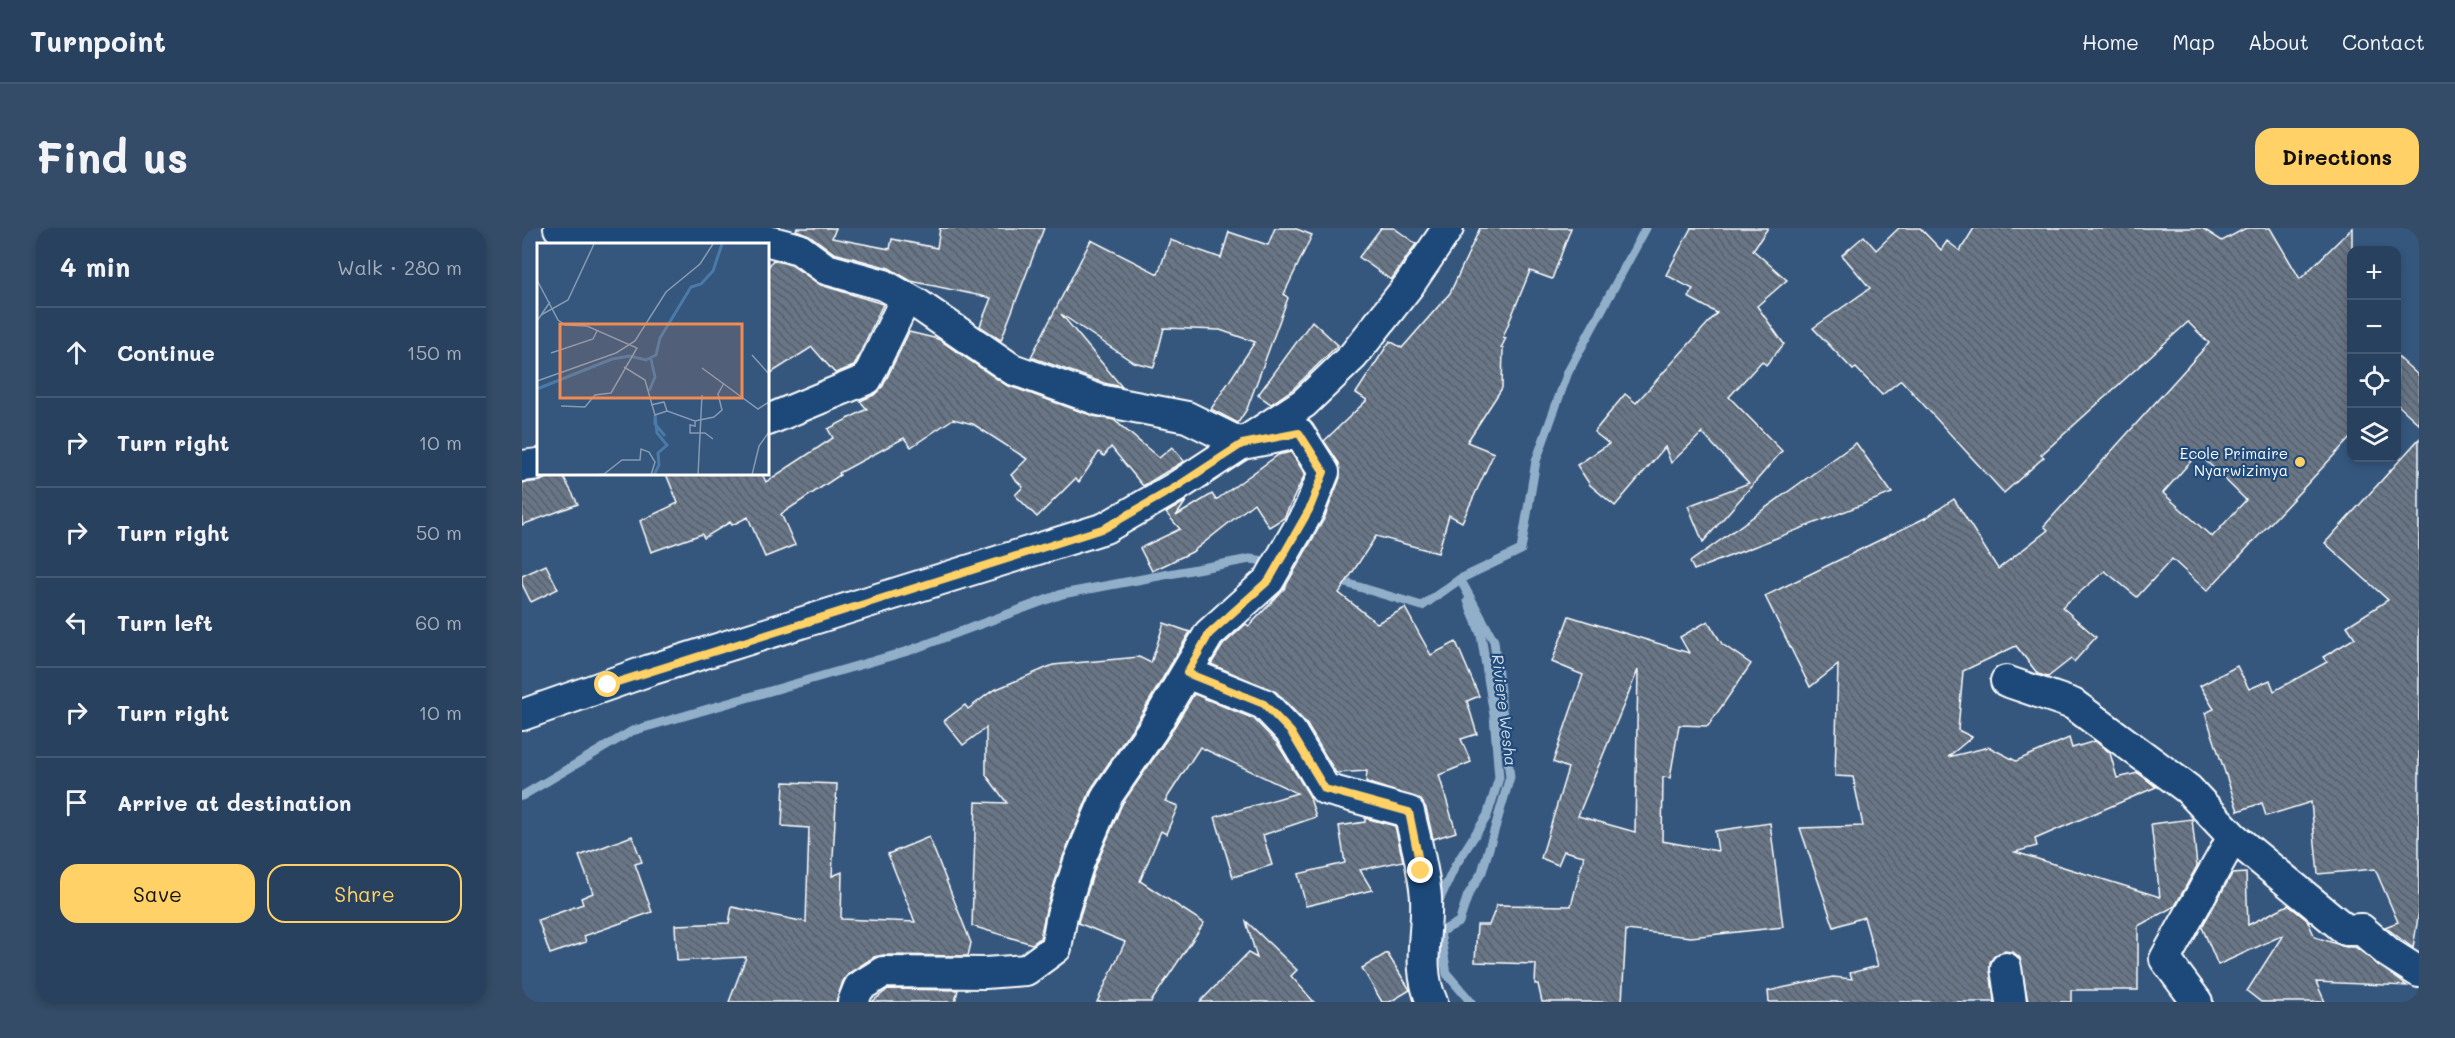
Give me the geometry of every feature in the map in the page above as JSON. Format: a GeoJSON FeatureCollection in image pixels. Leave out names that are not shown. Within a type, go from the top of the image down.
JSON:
{"type":"FeatureCollection","features":[{"type":"Feature","properties":{"kind":"street"},"geometry":{"type":"LineString","coordinates":[[559,228],[571,237],[675,233],[753,237],[799,249],[826,269],[884,285],[1012,369],[1099,400],[1187,417],[1242,444],[1299,433],[1324,472],[1309,510],[1269,580],[1209,634],[1187,673],[1107,796],[1079,862],[1062,915],[1056,948],[1026,970],[986,973],[883,972],[859,987],[853,1002]]}},
{"type":"Feature","properties":{"kind":"street"},"geometry":{"type":"LineString","coordinates":[[522,715],[650,670],[1105,528],[1176,487],[1304,404],[1353,356],[1409,285],[1448,228]]}},
{"type":"Feature","properties":{"kind":"street"},"geometry":{"type":"LineString","coordinates":[[770,419],[867,379],[906,298]]}},
{"type":"Feature","properties":{"kind":"street"},"geometry":{"type":"LineString","coordinates":[[522,466],[537,464]]}},
{"type":"Feature","properties":{"kind":"street"},"geometry":{"type":"LineString","coordinates":[[1187,673],[1264,704],[1291,732],[1325,789],[1409,812],[1426,898],[1422,950],[1428,993],[1432,1002]]}},
{"type":"Feature","properties":{"kind":"street"},"geometry":{"type":"LineString","coordinates":[[2006,681],[2073,704],[2188,789],[2233,837],[2346,930],[2361,929],[2389,953],[2419,972]]}},
{"type":"Feature","properties":{"kind":"street"},"geometry":{"type":"LineString","coordinates":[[2197,1002],[2165,959],[2233,837]]}},
{"type":"Feature","properties":{"kind":"street"},"geometry":{"type":"LineString","coordinates":[[2006,968],[2011,1002]]}},
{"type":"Feature","properties":{"kind":"building"},"geometry":{"type":"Polygon","coordinates":[[[797,228],[836,228],[832,238],[890,249],[892,239],[937,248],[940,228],[1044,228],[1001,340],[980,326],[991,298],[911,281],[889,268],[834,253],[809,235],[796,230],[797,228]]]}},
{"type":"Feature","properties":{"kind":"building"},"geometry":{"type":"Polygon","coordinates":[[[1275,228],[1294,228],[1312,235],[1284,294],[1288,298],[1247,409],[1238,423],[1211,409],[1255,342],[1220,330],[1164,328],[1154,367],[1133,362],[1061,314],[1122,387],[1104,383],[1031,357],[1091,240],[1158,274],[1170,240],[1221,258],[1229,232],[1268,245],[1275,228]]]}},
{"type":"Feature","properties":{"kind":"building"},"geometry":{"type":"Polygon","coordinates":[[[1381,228],[1394,228],[1416,244],[1391,280],[1359,257],[1381,228]]]}},
{"type":"Feature","properties":{"kind":"building"},"geometry":{"type":"Polygon","coordinates":[[[1480,228],[1571,228],[1552,279],[1530,271],[1503,337],[1506,338],[1501,348],[1503,348],[1502,388],[1467,442],[1494,453],[1462,522],[1449,515],[1438,553],[1376,536],[1339,593],[1377,623],[1405,608],[1431,655],[1456,642],[1479,696],[1467,701],[1477,734],[1461,739],[1471,762],[1439,775],[1456,832],[1433,839],[1426,808],[1421,800],[1366,782],[1367,771],[1336,773],[1306,723],[1276,692],[1211,664],[1223,645],[1246,624],[1249,626],[1284,589],[1324,519],[1340,478],[1339,463],[1324,441],[1367,400],[1356,393],[1390,341],[1402,348],[1450,293],[1480,228]]]}},
{"type":"Feature","properties":{"kind":"building"},"geometry":{"type":"Polygon","coordinates":[[[1691,228],[1768,228],[1753,250],[1787,280],[1757,306],[1784,344],[1766,365],[1762,361],[1729,397],[1782,451],[1703,542],[1688,506],[1749,483],[1702,433],[1671,463],[1665,447],[1615,506],[1590,485],[1577,465],[1609,444],[1594,432],[1625,394],[1636,403],[1717,313],[1688,297],[1693,289],[1666,275],[1691,228]]]}},
{"type":"Feature","properties":{"kind":"building"},"geometry":{"type":"Polygon","coordinates":[[[1899,228],[1920,228],[1941,250],[1947,241],[1960,251],[1974,228],[2202,228],[2222,241],[2246,228],[2270,228],[2300,279],[2352,228],[2352,246],[2347,246],[2347,441],[2207,591],[2172,559],[2137,597],[2105,571],[2062,607],[2096,637],[2074,662],[2071,659],[2048,677],[2038,674],[2016,646],[1963,671],[1958,730],[1972,737],[1948,757],[1989,747],[2016,761],[2069,738],[2072,748],[2095,741],[2110,753],[2117,778],[2138,773],[2156,787],[2035,839],[2037,846],[2015,852],[2160,897],[2151,824],[2192,819],[2197,866],[2175,906],[2138,926],[2138,990],[2071,990],[2071,1002],[2028,1002],[2020,958],[2013,952],[2004,951],[1995,955],[1990,962],[1994,1002],[1769,1002],[1768,991],[1833,977],[1852,979],[1850,973],[1878,966],[1864,917],[1834,927],[1800,828],[1863,826],[1853,777],[1835,776],[1838,665],[1810,687],[1765,596],[1927,517],[1954,499],[1998,569],[2048,530],[2044,526],[2209,343],[2188,322],[2041,455],[2044,457],[2004,493],[1901,380],[1882,395],[1856,368],[1853,370],[1813,328],[1870,288],[1842,255],[1864,236],[1876,250],[1899,228]],[[2198,453],[2163,493],[2212,537],[2246,500],[2198,453]]]}},
{"type":"Feature","properties":{"kind":"building"},"geometry":{"type":"Polygon","coordinates":[[[773,260],[791,265],[821,285],[883,304],[854,366],[835,373],[812,347],[770,374],[770,264],[773,260]]]}},
{"type":"Feature","properties":{"kind":"building"},"geometry":{"type":"Polygon","coordinates":[[[1312,321],[1338,345],[1293,389],[1271,404],[1258,395],[1312,321]]]}},
{"type":"Feature","properties":{"kind":"building"},"geometry":{"type":"Polygon","coordinates":[[[909,332],[938,339],[1006,385],[1093,416],[1114,420],[1159,458],[1172,447],[1184,461],[1143,486],[1111,447],[1104,456],[1099,452],[1079,482],[1075,479],[1037,517],[1015,495],[1023,487],[1011,475],[1027,459],[973,424],[953,419],[911,447],[904,438],[839,473],[840,475],[781,514],[795,545],[765,557],[748,517],[732,525],[730,522],[704,538],[702,534],[651,552],[640,521],[678,503],[667,476],[763,476],[766,482],[833,438],[828,429],[867,409],[860,401],[874,395],[883,386],[909,332]]]}},
{"type":"Feature","properties":{"kind":"building"},"geometry":{"type":"Polygon","coordinates":[[[2401,360],[2419,376],[2419,424],[2401,408],[2401,360]]]}},
{"type":"Feature","properties":{"kind":"building"},"geometry":{"type":"Polygon","coordinates":[[[2419,439],[2419,911],[2413,948],[2385,927],[2398,922],[2375,869],[2318,874],[2311,802],[2266,816],[2262,803],[2238,811],[2205,713],[2214,709],[2200,686],[2237,666],[2249,689],[2270,680],[2274,691],[2327,662],[2323,657],[2355,638],[2347,626],[2388,600],[2325,543],[2398,462],[2401,462],[2401,459],[2419,439]]]}},
{"type":"Feature","properties":{"kind":"building"},"geometry":{"type":"Polygon","coordinates":[[[1856,443],[1892,493],[1694,570],[1690,562],[1856,443]]]}},
{"type":"Feature","properties":{"kind":"building"},"geometry":{"type":"Polygon","coordinates":[[[1291,452],[1305,474],[1284,518],[1269,527],[1254,503],[1192,552],[1152,571],[1140,548],[1180,529],[1166,513],[1186,501],[1176,516],[1212,494],[1216,500],[1278,455],[1291,452]]]}},
{"type":"Feature","properties":{"kind":"building"},"geometry":{"type":"Polygon","coordinates":[[[548,476],[563,476],[578,504],[522,525],[522,483],[541,481],[548,476]]]}},
{"type":"Feature","properties":{"kind":"building"},"geometry":{"type":"Polygon","coordinates":[[[546,565],[558,589],[531,602],[522,584],[522,576],[546,565]]]}},
{"type":"Feature","properties":{"kind":"building"},"geometry":{"type":"Polygon","coordinates":[[[1569,616],[1689,653],[1680,637],[1708,621],[1722,644],[1751,664],[1708,726],[1679,725],[1670,778],[1663,777],[1662,841],[1718,851],[1715,831],[1770,823],[1783,927],[1691,937],[1626,930],[1622,1002],[1542,1002],[1538,984],[1535,984],[1536,964],[1475,962],[1477,925],[1489,925],[1497,905],[1571,906],[1584,856],[1564,851],[1558,865],[1541,858],[1568,768],[1553,762],[1583,675],[1552,662],[1569,616]],[[1638,670],[1578,816],[1635,832],[1638,670]]]}},
{"type":"Feature","properties":{"kind":"building"},"geometry":{"type":"Polygon","coordinates":[[[1164,623],[1190,632],[1138,720],[1091,789],[1063,857],[1046,910],[1040,938],[1032,944],[972,926],[976,802],[1007,803],[986,775],[986,728],[963,745],[944,721],[965,705],[968,709],[992,691],[1053,665],[1139,657],[1151,663],[1164,623]]]}},
{"type":"Feature","properties":{"kind":"building"},"geometry":{"type":"Polygon","coordinates":[[[1194,694],[1254,719],[1277,743],[1309,795],[1316,817],[1263,835],[1272,865],[1233,877],[1215,817],[1297,793],[1200,747],[1165,801],[1178,806],[1166,834],[1161,831],[1140,881],[1204,923],[1151,1002],[1097,1002],[1125,942],[1078,923],[1095,868],[1122,804],[1167,739],[1194,694]]]}},
{"type":"Feature","properties":{"kind":"building"},"geometry":{"type":"Polygon","coordinates":[[[784,782],[837,784],[832,876],[842,872],[841,919],[915,922],[888,854],[929,837],[971,943],[968,956],[883,955],[874,957],[849,973],[843,981],[836,1002],[729,1002],[746,957],[677,961],[675,925],[729,923],[732,907],[806,922],[809,828],[782,826],[784,782]]]}},
{"type":"Feature","properties":{"kind":"building"},"geometry":{"type":"Polygon","coordinates":[[[1365,818],[1395,826],[1403,861],[1360,870],[1372,890],[1306,906],[1298,874],[1345,863],[1339,826],[1365,822],[1365,818]]]}},
{"type":"Feature","properties":{"kind":"building"},"geometry":{"type":"Polygon","coordinates":[[[632,836],[642,862],[635,864],[652,912],[584,936],[586,942],[550,954],[538,920],[583,904],[581,898],[593,893],[579,856],[632,836]]]}},
{"type":"Feature","properties":{"kind":"building"},"geometry":{"type":"Polygon","coordinates":[[[2246,873],[2248,925],[2288,905],[2307,920],[2315,937],[2346,947],[2355,947],[2407,986],[2316,982],[2325,1002],[2261,1002],[2247,991],[2283,935],[2218,965],[2202,927],[2232,874],[2246,873]]]}},
{"type":"Feature","properties":{"kind":"building"},"geometry":{"type":"Polygon","coordinates":[[[1246,921],[1297,970],[1291,976],[1314,1002],[1200,1002],[1248,953],[1257,958],[1246,921]]]}},
{"type":"Feature","properties":{"kind":"building"},"geometry":{"type":"Polygon","coordinates":[[[1387,953],[1410,990],[1390,1002],[1382,1002],[1362,968],[1387,953]]]}},
{"type":"Feature","properties":{"kind":"building"},"geometry":{"type":"Polygon","coordinates":[[[888,989],[958,990],[955,1002],[872,1002],[888,989]]]}},
{"type":"Feature","properties":{"kind":"waterway"},"geometry":{"type":"LineString","coordinates":[[1336,580],[1422,606],[1460,579],[1521,550],[1536,461],[1568,372],[1646,228]]}},
{"type":"Feature","properties":{"kind":"waterway"},"geometry":{"type":"LineString","coordinates":[[522,796],[632,731],[908,651],[1062,594],[1250,559],[1274,562]]}},
{"type":"Feature","properties":{"kind":"waterway"},"geometry":{"type":"LineString","coordinates":[[1460,579],[1494,641],[1510,777],[1482,872],[1468,895],[1459,922],[1440,932],[1447,974],[1471,1002]]}},
{"type":"Feature","properties":{"kind":"waterway","name":"Riviere Wesha"},"geometry":{"type":"LineString","coordinates":[[1436,907],[1455,866],[1487,816],[1499,778],[1494,715],[1481,635],[1468,601]]}},
{"type":"Feature","properties":{"kind":"place","name":"Ecole Primaire Nyarwizimya"},"geometry":{"type":"Point","coordinates":[2300,462]}},
{"type":"Feature","properties":{"kind":"route"},"geometry":{"type":"LineString","coordinates":[[608,685],[1105,528],[1176,487],[1242,444],[1299,433],[1324,472],[1309,510],[1269,580],[1209,634],[1187,673],[1264,704],[1291,732],[1325,789],[1409,812],[1421,871]]}}]}
